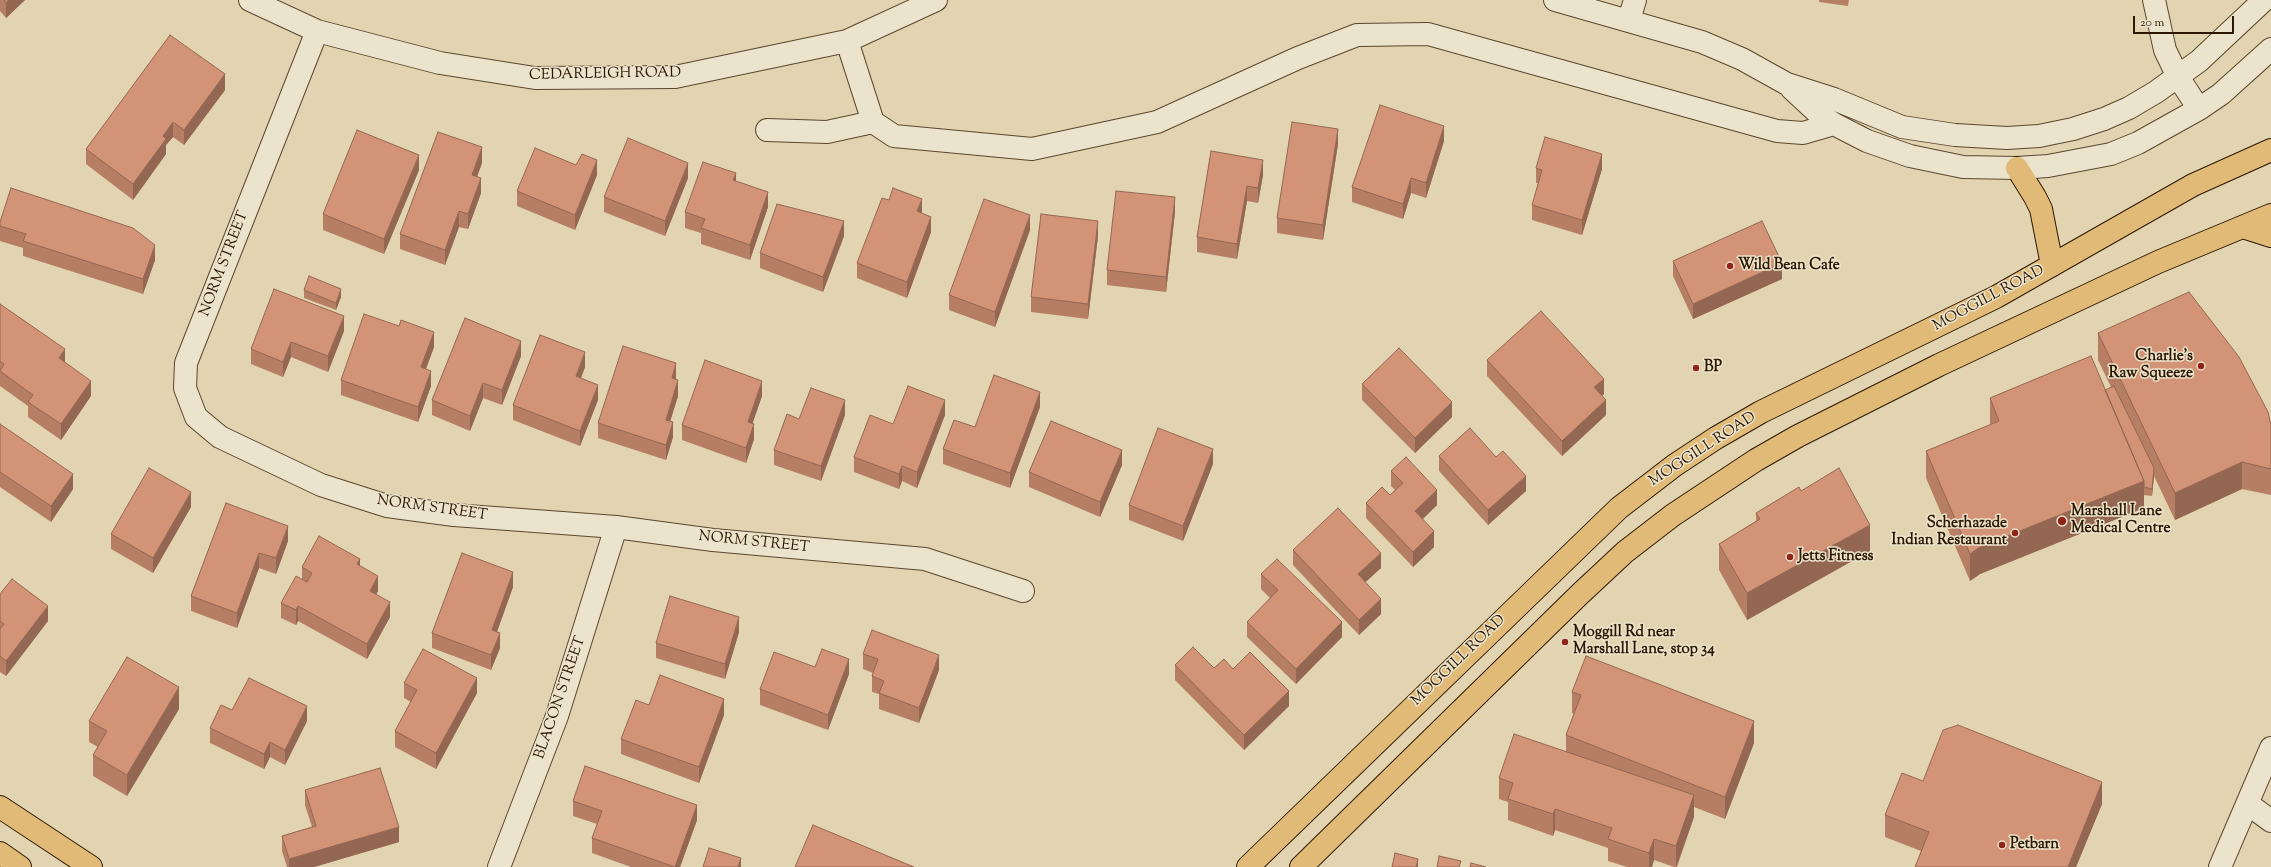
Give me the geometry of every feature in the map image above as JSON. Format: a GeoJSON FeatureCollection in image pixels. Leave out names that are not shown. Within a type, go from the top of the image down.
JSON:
{"type":"FeatureCollection","features":[{"type":"Feature","properties":{"kind":"main road","name":"MOGGILL ROAD"},"geometry":{"type":"LineString","coordinates":[[1248,867],[1619,508],[1675,465],[1716,438],[1761,412],[1944,323],[2052,265],[2193,185],[2271,150]]}},
{"type":"Feature","properties":{"kind":"main road"},"geometry":{"type":"LineString","coordinates":[[2017,168],[2040,209],[2052,265]]}},
{"type":"Feature","properties":{"kind":"main road"},"geometry":{"type":"LineString","coordinates":[[1301,867],[1580,594],[1625,552],[1673,515],[1756,460],[1805,432],[1939,365],[2137,272],[2271,215]]}},
{"type":"Feature","properties":{"kind":"main road"},"geometry":{"type":"LineString","coordinates":[[2242,227],[2271,236]]}},
{"type":"Feature","properties":{"kind":"main road"},"geometry":{"type":"LineString","coordinates":[[0,807],[90,867]]}},
{"type":"Feature","properties":{"kind":"main road"},"geometry":{"type":"LineString","coordinates":[[0,853],[20,867]]}},
{"type":"Feature","properties":{"kind":"street","name":"CEDARLEIGH ROAD"},"geometry":{"type":"LineString","coordinates":[[250,0],[317,31],[440,63],[535,78],[675,76],[847,42],[936,0]]}},
{"type":"Feature","properties":{"kind":"street"},"geometry":{"type":"LineString","coordinates":[[1555,0],[1632,10],[1742,59],[1787,84],[1834,99],[1902,126],[1955,135],[2006,138],[2039,136],[2073,128],[2104,119],[2129,108],[2178,77],[2221,43],[2264,0]]}},
{"type":"Feature","properties":{"kind":"street"},"geometry":{"type":"LineString","coordinates":[[2154,0],[2165,50],[2178,77],[2199,109]]}},
{"type":"Feature","properties":{"kind":"street","name":"NORM STREET"},"geometry":{"type":"LineString","coordinates":[[317,31],[186,363],[185,388],[196,417],[220,437],[321,485],[387,506],[454,515],[616,527],[713,540],[925,559],[1023,591]]}},
{"type":"Feature","properties":{"kind":"street"},"geometry":{"type":"LineString","coordinates":[[847,42],[873,122],[894,136],[1032,149],[1157,122],[1298,58],[1357,35],[1428,34],[1777,131],[1803,133],[1834,124]]}},
{"type":"Feature","properties":{"kind":"street"},"geometry":{"type":"LineString","coordinates":[[1787,84],[1820,115],[1834,124],[1866,141],[1910,156],[1963,167],[2017,168],[2048,166],[2111,154],[2138,143],[2199,109],[2221,94],[2271,49]]}},
{"type":"Feature","properties":{"kind":"street"},"geometry":{"type":"LineString","coordinates":[[767,130],[827,132],[873,122]]}},
{"type":"Feature","properties":{"kind":"street","name":"BLACON STREET"},"geometry":{"type":"LineString","coordinates":[[499,867],[557,716],[616,527]]}},
{"type":"Feature","properties":{"kind":"street"},"geometry":{"type":"LineString","coordinates":[[2220,867],[2271,748]]}},
{"type":"Feature","properties":{"kind":"street"},"geometry":{"type":"LineString","coordinates":[[2248,804],[2271,821]]}},
{"type":"Feature","properties":{"kind":"building"},"geometry":{"type":"Polygon","coordinates":[[[170,35],[225,74],[184,130],[173,122],[163,136],[166,139],[133,184],[86,149],[170,35]]]}},
{"type":"Feature","properties":{"kind":"building"},"geometry":{"type":"Polygon","coordinates":[[[1380,105],[1444,126],[1426,183],[1411,178],[1403,204],[1352,187],[1380,105]]]}},
{"type":"Feature","properties":{"kind":"building"},"geometry":{"type":"Polygon","coordinates":[[[1292,122],[1338,129],[1323,225],[1277,218],[1292,122]]]}},
{"type":"Feature","properties":{"kind":"building"},"geometry":{"type":"Polygon","coordinates":[[[357,130],[419,155],[384,239],[323,214],[357,130]]]}},
{"type":"Feature","properties":{"kind":"building"},"geometry":{"type":"Polygon","coordinates":[[[438,132],[482,147],[472,175],[481,178],[468,214],[459,211],[445,250],[400,234],[438,132]]]}},
{"type":"Feature","properties":{"kind":"building"},"geometry":{"type":"Polygon","coordinates":[[[1545,137],[1602,154],[1582,220],[1532,205],[1542,170],[1536,168],[1545,137]]]}},
{"type":"Feature","properties":{"kind":"building"},"geometry":{"type":"Polygon","coordinates":[[[628,138],[688,163],[665,221],[604,197],[628,138]]]}},
{"type":"Feature","properties":{"kind":"building"},"geometry":{"type":"Polygon","coordinates":[[[535,148],[576,165],[582,154],[597,160],[575,215],[517,191],[535,148]]]}},
{"type":"Feature","properties":{"kind":"building"},"geometry":{"type":"Polygon","coordinates":[[[1211,151],[1263,160],[1258,188],[1247,186],[1237,244],[1197,237],[1211,151]]]}},
{"type":"Feature","properties":{"kind":"building"},"geometry":{"type":"Polygon","coordinates":[[[703,162],[736,173],[733,180],[768,192],[750,245],[701,228],[705,219],[685,212],[703,162]]]}},
{"type":"Feature","properties":{"kind":"building"},"geometry":{"type":"Polygon","coordinates":[[[11,188],[133,228],[155,245],[143,279],[23,241],[26,234],[0,226],[11,188]]]}},
{"type":"Feature","properties":{"kind":"building"},"geometry":{"type":"Polygon","coordinates":[[[893,188],[922,199],[917,211],[931,217],[907,282],[857,263],[882,198],[889,200],[893,188]]]}},
{"type":"Feature","properties":{"kind":"building"},"geometry":{"type":"Polygon","coordinates":[[[1116,191],[1175,197],[1166,277],[1107,270],[1116,191]]]}},
{"type":"Feature","properties":{"kind":"building"},"geometry":{"type":"Polygon","coordinates":[[[984,199],[1030,215],[995,312],[949,295],[984,199]]]}},
{"type":"Feature","properties":{"kind":"building"},"geometry":{"type":"Polygon","coordinates":[[[777,204],[844,221],[823,277],[760,253],[777,204]]]}},
{"type":"Feature","properties":{"kind":"building"},"geometry":{"type":"Polygon","coordinates":[[[1041,214],[1098,221],[1088,304],[1031,297],[1041,214]]]}},
{"type":"Feature","properties":{"kind":"building"},"geometry":{"type":"Polygon","coordinates":[[[1762,221],[1782,263],[1693,304],[1673,261],[1762,221]]]}},
{"type":"Feature","properties":{"kind":"building"},"geometry":{"type":"Polygon","coordinates":[[[309,276],[341,289],[336,303],[304,290],[309,276]]]}},
{"type":"Feature","properties":{"kind":"building"},"geometry":{"type":"Polygon","coordinates":[[[274,289],[344,316],[328,356],[291,342],[283,362],[251,349],[274,289]]]}},
{"type":"Feature","properties":{"kind":"building"},"geometry":{"type":"Polygon","coordinates":[[[2189,292],[2239,357],[2268,412],[2271,425],[2271,469],[2242,462],[2175,493],[2098,333],[2189,292]]]}},
{"type":"Feature","properties":{"kind":"building"},"geometry":{"type":"Polygon","coordinates":[[[0,304],[65,349],[59,358],[91,381],[61,424],[28,402],[33,395],[0,371],[4,364],[0,361],[0,304]]]}},
{"type":"Feature","properties":{"kind":"building"},"geometry":{"type":"Polygon","coordinates":[[[1541,311],[1604,379],[1594,387],[1606,400],[1562,441],[1487,360],[1541,311]]]}},
{"type":"Feature","properties":{"kind":"building"},"geometry":{"type":"Polygon","coordinates":[[[364,314],[399,326],[401,320],[434,332],[421,367],[431,371],[418,407],[341,380],[364,314]]]}},
{"type":"Feature","properties":{"kind":"building"},"geometry":{"type":"Polygon","coordinates":[[[465,318],[521,341],[502,390],[483,383],[470,416],[432,400],[465,318]]]}},
{"type":"Feature","properties":{"kind":"building"},"geometry":{"type":"Polygon","coordinates":[[[540,335],[585,352],[576,376],[598,385],[580,431],[513,405],[540,335]]]}},
{"type":"Feature","properties":{"kind":"building"},"geometry":{"type":"Polygon","coordinates":[[[623,346],[676,363],[672,378],[678,380],[666,420],[673,422],[666,445],[598,423],[623,346]]]}},
{"type":"Feature","properties":{"kind":"building"},"geometry":{"type":"Polygon","coordinates":[[[1399,348],[1452,402],[1415,438],[1362,384],[1399,348]]]}},
{"type":"Feature","properties":{"kind":"building"},"geometry":{"type":"Polygon","coordinates":[[[2091,356],[2144,481],[1980,547],[1970,554],[1926,451],[1999,421],[1990,398],[2091,356]]]}},
{"type":"Feature","properties":{"kind":"building"},"geometry":{"type":"Polygon","coordinates":[[[705,360],[762,381],[748,422],[754,424],[746,448],[682,425],[705,360]]]}},
{"type":"Feature","properties":{"kind":"building"},"geometry":{"type":"Polygon","coordinates":[[[994,375],[1040,392],[1010,473],[943,449],[954,420],[975,427],[994,375]]]}},
{"type":"Feature","properties":{"kind":"building"},"geometry":{"type":"Polygon","coordinates":[[[908,386],[945,400],[917,472],[902,466],[899,474],[854,457],[870,415],[893,424],[908,386]]]}},
{"type":"Feature","properties":{"kind":"building"},"geometry":{"type":"Polygon","coordinates":[[[2114,386],[2154,468],[2152,489],[2144,487],[2144,481],[2105,390],[2114,386]]]}},
{"type":"Feature","properties":{"kind":"building"},"geometry":{"type":"Polygon","coordinates":[[[811,388],[845,400],[821,466],[774,450],[787,414],[799,419],[811,388]]]}},
{"type":"Feature","properties":{"kind":"building"},"geometry":{"type":"Polygon","coordinates":[[[1051,421],[1122,450],[1100,502],[1029,472],[1051,421]]]}},
{"type":"Feature","properties":{"kind":"building"},"geometry":{"type":"Polygon","coordinates":[[[0,424],[73,474],[51,506],[0,472],[0,424]]]}},
{"type":"Feature","properties":{"kind":"building"},"geometry":{"type":"Polygon","coordinates":[[[1158,428],[1213,449],[1183,526],[1129,505],[1158,428]]]}},
{"type":"Feature","properties":{"kind":"building"},"geometry":{"type":"Polygon","coordinates":[[[1470,428],[1496,457],[1503,451],[1526,476],[1488,510],[1439,456],[1470,428]]]}},
{"type":"Feature","properties":{"kind":"building"},"geometry":{"type":"Polygon","coordinates":[[[1406,457],[1437,490],[1415,511],[1434,531],[1413,552],[1366,503],[1382,487],[1390,495],[1403,483],[1391,471],[1406,457]]]}},
{"type":"Feature","properties":{"kind":"building"},"geometry":{"type":"Polygon","coordinates":[[[149,468],[191,492],[153,558],[111,534],[149,468]]]}},
{"type":"Feature","properties":{"kind":"building"},"geometry":{"type":"Polygon","coordinates":[[[1839,468],[1870,525],[1747,593],[1719,544],[1760,519],[1756,513],[1799,487],[1801,491],[1839,468]]]}},
{"type":"Feature","properties":{"kind":"building"},"geometry":{"type":"Polygon","coordinates":[[[226,503],[288,526],[276,558],[259,553],[237,613],[191,596],[226,503]]]}},
{"type":"Feature","properties":{"kind":"building"},"geometry":{"type":"Polygon","coordinates":[[[1338,508],[1381,553],[1358,574],[1381,599],[1359,620],[1293,550],[1338,508]]]}},
{"type":"Feature","properties":{"kind":"building"},"geometry":{"type":"Polygon","coordinates":[[[319,536],[360,559],[357,564],[378,576],[370,591],[390,602],[367,644],[298,606],[296,610],[281,603],[296,576],[307,582],[312,573],[302,567],[319,536]]]}},
{"type":"Feature","properties":{"kind":"building"},"geometry":{"type":"Polygon","coordinates":[[[462,553],[513,572],[492,630],[500,633],[491,655],[432,633],[462,553]]]}},
{"type":"Feature","properties":{"kind":"building"},"geometry":{"type":"Polygon","coordinates":[[[1277,559],[1342,622],[1296,669],[1247,622],[1278,590],[1261,574],[1277,559]]]}},
{"type":"Feature","properties":{"kind":"building"},"geometry":{"type":"Polygon","coordinates":[[[12,579],[48,606],[6,661],[0,656],[0,629],[4,624],[0,621],[0,594],[12,579]]]}},
{"type":"Feature","properties":{"kind":"building"},"geometry":{"type":"Polygon","coordinates":[[[670,596],[739,617],[725,664],[656,643],[670,596]]]}},
{"type":"Feature","properties":{"kind":"building"},"geometry":{"type":"Polygon","coordinates":[[[872,630],[939,655],[919,708],[879,693],[884,681],[872,676],[878,659],[863,654],[872,630]]]}},
{"type":"Feature","properties":{"kind":"building"},"geometry":{"type":"Polygon","coordinates":[[[1193,647],[1214,668],[1224,659],[1233,669],[1250,652],[1289,691],[1244,735],[1175,665],[1193,647]]]}},
{"type":"Feature","properties":{"kind":"building"},"geometry":{"type":"Polygon","coordinates":[[[423,649],[477,678],[436,753],[395,731],[417,690],[404,683],[423,649]]]}},
{"type":"Feature","properties":{"kind":"building"},"geometry":{"type":"Polygon","coordinates":[[[822,649],[849,659],[828,715],[760,689],[774,652],[815,667],[822,649]]]}},
{"type":"Feature","properties":{"kind":"building"},"geometry":{"type":"Polygon","coordinates":[[[1586,656],[1754,721],[1725,797],[1566,735],[1581,695],[1572,692],[1586,656]]]}},
{"type":"Feature","properties":{"kind":"building"},"geometry":{"type":"Polygon","coordinates":[[[127,657],[179,687],[127,775],[93,755],[107,731],[89,721],[127,657]]]}},
{"type":"Feature","properties":{"kind":"building"},"geometry":{"type":"Polygon","coordinates":[[[660,675],[724,699],[699,767],[621,739],[636,700],[649,705],[660,675]]]}},
{"type":"Feature","properties":{"kind":"building"},"geometry":{"type":"Polygon","coordinates":[[[249,678],[307,706],[285,750],[270,742],[264,754],[210,728],[221,705],[232,710],[249,678]]]}},
{"type":"Feature","properties":{"kind":"building"},"geometry":{"type":"Polygon","coordinates":[[[1958,725],[2102,782],[2068,867],[1915,867],[1929,832],[1885,815],[1902,773],[1923,781],[1943,730],[1958,725]]]}},
{"type":"Feature","properties":{"kind":"building"},"geometry":{"type":"Polygon","coordinates":[[[1514,734],[1694,795],[1676,846],[1654,839],[1649,853],[1608,839],[1612,828],[1555,809],[1553,814],[1508,799],[1513,783],[1499,778],[1514,734]]]}},
{"type":"Feature","properties":{"kind":"building"},"geometry":{"type":"Polygon","coordinates":[[[585,766],[697,805],[675,867],[592,838],[602,811],[573,801],[585,766]]]}},
{"type":"Feature","properties":{"kind":"building"},"geometry":{"type":"Polygon","coordinates":[[[380,768],[399,827],[289,859],[282,836],[316,826],[305,790],[380,768]]]}},
{"type":"Feature","properties":{"kind":"building"},"geometry":{"type":"Polygon","coordinates":[[[813,825],[914,867],[795,867],[813,825]]]}},
{"type":"Feature","properties":{"kind":"building"},"geometry":{"type":"Polygon","coordinates":[[[709,848],[741,858],[738,867],[703,867],[709,848]]]}},
{"type":"Feature","properties":{"kind":"building"},"geometry":{"type":"Polygon","coordinates":[[[1395,853],[1418,859],[1416,867],[1392,867],[1395,853]]]}},
{"type":"Feature","properties":{"kind":"building"},"geometry":{"type":"Polygon","coordinates":[[[1439,856],[1461,861],[1459,867],[1437,867],[1439,856]]]}},
{"type":"Feature","properties":{"kind":"building"},"geometry":{"type":"Polygon","coordinates":[[[1471,863],[1486,867],[1470,867],[1471,863]]]}},
{"type":"Feature","properties":{"kind":"place","name":"Wild Bean Cafe"},"geometry":{"type":"Point","coordinates":[1730,266]}},
{"type":"Feature","properties":{"kind":"place","name":"Charlie's Raw Squeeze"},"geometry":{"type":"Point","coordinates":[2201,366]}},
{"type":"Feature","properties":{"kind":"place","name":"BP"},"geometry":{"type":"Point","coordinates":[1696,368]}},
{"type":"Feature","properties":{"kind":"place","name":"Marshall Lane Medical Centre"},"geometry":{"type":"Point","coordinates":[2062,521]}},
{"type":"Feature","properties":{"kind":"place","name":"Scherhazade Indian Restaurant"},"geometry":{"type":"Point","coordinates":[2015,533]}},
{"type":"Feature","properties":{"kind":"place","name":"Jetts Fitness"},"geometry":{"type":"Point","coordinates":[1790,557]}},
{"type":"Feature","properties":{"kind":"place","name":"Moggill Rd near Marshall Lane, stop 34"},"geometry":{"type":"Point","coordinates":[1565,642]}},
{"type":"Feature","properties":{"kind":"place","name":"Petbarn"},"geometry":{"type":"Point","coordinates":[2002,845]}}]}
